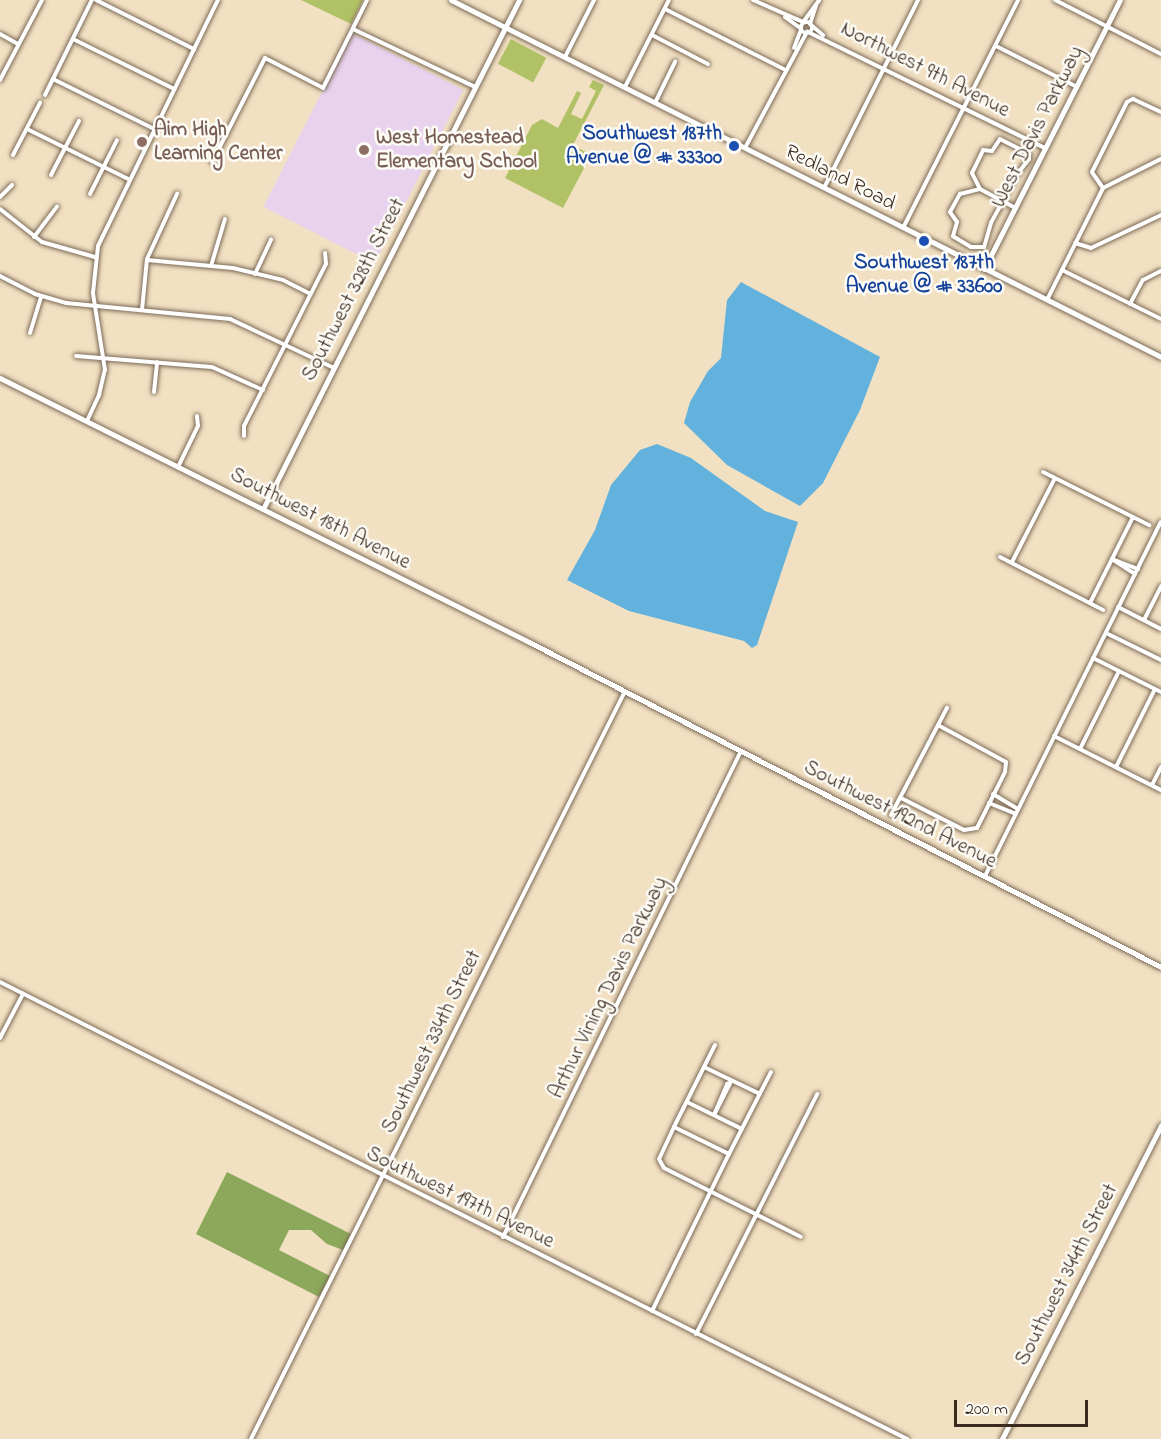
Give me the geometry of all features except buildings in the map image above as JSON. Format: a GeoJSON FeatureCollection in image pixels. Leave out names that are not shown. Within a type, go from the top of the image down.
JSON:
{"type":"FeatureCollection","features":[{"type":"Feature","properties":{"kind":"street"},"geometry":{"type":"LineString","coordinates":[[0,80],[40,0]]}},
{"type":"Feature","properties":{"kind":"street"},"geometry":{"type":"LineString","coordinates":[[45,95],[94,0],[194,49]]}},
{"type":"Feature","properties":{"kind":"street"},"geometry":{"type":"LineString","coordinates":[[87,421],[101,391],[105,358],[95,307],[95,257],[128,179],[218,0]]}},
{"type":"Feature","properties":{"kind":"street"},"geometry":{"type":"LineString","coordinates":[[212,162],[265,58],[323,87],[367,0]]}},
{"type":"Feature","properties":{"kind":"street","name":"Redland Road"},"geometry":{"type":"LineString","coordinates":[[451,0],[1161,357]]}},
{"type":"Feature","properties":{"kind":"street","name":"Southwest 328th Street"},"geometry":{"type":"LineString","coordinates":[[263,509],[519,0]]}},
{"type":"Feature","properties":{"kind":"street"},"geometry":{"type":"LineString","coordinates":[[565,57],[594,0]]}},
{"type":"Feature","properties":{"kind":"street"},"geometry":{"type":"LineString","coordinates":[[625,87],[669,0]]}},
{"type":"Feature","properties":{"kind":"street"},"geometry":{"type":"LineString","coordinates":[[753,0],[801,28]]}},
{"type":"Feature","properties":{"kind":"street"},"geometry":{"type":"LineString","coordinates":[[745,148],[793,52],[808,32],[819,0]]}},
{"type":"Feature","properties":{"kind":"street"},"geometry":{"type":"LineString","coordinates":[[824,188],[918,0]]}},
{"type":"Feature","properties":{"kind":"street"},"geometry":{"type":"LineString","coordinates":[[903,228],[1018,0]]}},
{"type":"Feature","properties":{"kind":"street"},"geometry":{"type":"LineString","coordinates":[[1055,0],[1161,54]]}},
{"type":"Feature","properties":{"kind":"street","name":"West Davis Parkway"},"geometry":{"type":"LineString","coordinates":[[984,269],[1120,0]]}},
{"type":"Feature","properties":{"kind":"street"},"geometry":{"type":"LineString","coordinates":[[793,52],[804,22],[817,5]]}},
{"type":"Feature","properties":{"kind":"street"},"geometry":{"type":"LineString","coordinates":[[665,9],[784,69]]}},
{"type":"Feature","properties":{"kind":"street"},"geometry":{"type":"LineString","coordinates":[[784,16],[804,22]]}},
{"type":"Feature","properties":{"kind":"street","name":"Northwest 9th Avenue"},"geometry":{"type":"LineString","coordinates":[[804,22],[824,36]]}},
{"type":"Feature","properties":{"kind":"street","name":"Northwest 9th Avenue"},"geometry":{"type":"LineString","coordinates":[[801,28],[824,36],[1046,148]]}},
{"type":"Feature","properties":{"kind":"street"},"geometry":{"type":"LineString","coordinates":[[353,29],[475,87]]}},
{"type":"Feature","properties":{"kind":"street"},"geometry":{"type":"LineString","coordinates":[[0,34],[18,44]]}},
{"type":"Feature","properties":{"kind":"street"},"geometry":{"type":"LineString","coordinates":[[652,35],[708,64]]}},
{"type":"Feature","properties":{"kind":"street"},"geometry":{"type":"LineString","coordinates":[[73,39],[174,89]]}},
{"type":"Feature","properties":{"kind":"street"},"geometry":{"type":"LineString","coordinates":[[996,46],[1077,87]]}},
{"type":"Feature","properties":{"kind":"street"},"geometry":{"type":"LineString","coordinates":[[655,103],[675,62]]}},
{"type":"Feature","properties":{"kind":"street"},"geometry":{"type":"LineString","coordinates":[[53,79],[154,129]]}},
{"type":"Feature","properties":{"kind":"street"},"geometry":{"type":"LineString","coordinates":[[1103,188],[1092,172],[1127,102],[1133,99],[1161,112]]}},
{"type":"Feature","properties":{"kind":"street"},"geometry":{"type":"LineString","coordinates":[[13,155],[40,102]]}},
{"type":"Feature","properties":{"kind":"street"},"geometry":{"type":"LineString","coordinates":[[51,175],[79,121]]}},
{"type":"Feature","properties":{"kind":"street"},"geometry":{"type":"LineString","coordinates":[[27,129],[128,179]]}},
{"type":"Feature","properties":{"kind":"street"},"geometry":{"type":"LineString","coordinates":[[980,189],[960,194],[950,213],[957,222],[953,236],[971,247],[984,247],[1003,201],[1029,159],[1026,152],[1000,139],[992,151],[983,150],[972,173],[980,189],[1003,201],[1015,207]]}},
{"type":"Feature","properties":{"kind":"street"},"geometry":{"type":"LineString","coordinates":[[90,194],[117,140]]}},
{"type":"Feature","properties":{"kind":"street"},"geometry":{"type":"LineString","coordinates":[[1047,300],[1103,188],[1161,159]]}},
{"type":"Feature","properties":{"kind":"street"},"geometry":{"type":"LineString","coordinates":[[0,197],[12,185]]}},
{"type":"Feature","properties":{"kind":"street"},"geometry":{"type":"LineString","coordinates":[[142,310],[147,260],[177,194]]}},
{"type":"Feature","properties":{"kind":"street"},"geometry":{"type":"LineString","coordinates":[[34,237],[57,207]]}},
{"type":"Feature","properties":{"kind":"street"},"geometry":{"type":"LineString","coordinates":[[0,209],[34,237],[66,251],[95,257]]}},
{"type":"Feature","properties":{"kind":"street"},"geometry":{"type":"LineString","coordinates":[[1076,243],[1091,248],[1161,215]]}},
{"type":"Feature","properties":{"kind":"street"},"geometry":{"type":"LineString","coordinates":[[211,266],[225,219]]}},
{"type":"Feature","properties":{"kind":"street"},"geometry":{"type":"LineString","coordinates":[[255,274],[271,240]]}},
{"type":"Feature","properties":{"kind":"street"},"geometry":{"type":"LineString","coordinates":[[244,436],[244,426],[326,264],[325,253]]}},
{"type":"Feature","properties":{"kind":"street"},"geometry":{"type":"LineString","coordinates":[[147,260],[211,266],[255,274],[283,280],[311,294]]}},
{"type":"Feature","properties":{"kind":"street"},"geometry":{"type":"LineString","coordinates":[[1062,270],[1161,320]]}},
{"type":"Feature","properties":{"kind":"street"},"geometry":{"type":"LineString","coordinates":[[1130,304],[1143,280],[1161,271]]}},
{"type":"Feature","properties":{"kind":"street"},"geometry":{"type":"LineString","coordinates":[[0,276],[41,297],[95,307],[230,319],[334,368]]}},
{"type":"Feature","properties":{"kind":"street"},"geometry":{"type":"LineString","coordinates":[[30,333],[41,297]]}},
{"type":"Feature","properties":{"kind":"street"},"geometry":{"type":"LineString","coordinates":[[76,356],[217,368],[263,390]]}},
{"type":"Feature","properties":{"kind":"street"},"geometry":{"type":"LineString","coordinates":[[154,393],[157,362]]}},
{"type":"Feature","properties":{"kind":"street","name":"Southwest 18th Avenue"},"geometry":{"type":"LineString","coordinates":[[0,378],[625,691]]}},
{"type":"Feature","properties":{"kind":"street"},"geometry":{"type":"LineString","coordinates":[[178,466],[198,426],[196,416]]}},
{"type":"Feature","properties":{"kind":"street"},"geometry":{"type":"LineString","coordinates":[[1043,472],[1149,525]]}},
{"type":"Feature","properties":{"kind":"street"},"geometry":{"type":"LineString","coordinates":[[1012,562],[1055,478]]}},
{"type":"Feature","properties":{"kind":"street"},"geometry":{"type":"LineString","coordinates":[[1090,603],[1133,517]]}},
{"type":"Feature","properties":{"kind":"street"},"geometry":{"type":"LineString","coordinates":[[984,877],[1161,522]]}},
{"type":"Feature","properties":{"kind":"street"},"geometry":{"type":"LineString","coordinates":[[1000,556],[1103,610]]}},
{"type":"Feature","properties":{"kind":"street"},"geometry":{"type":"LineString","coordinates":[[1112,559],[1138,569]]}},
{"type":"Feature","properties":{"kind":"street"},"geometry":{"type":"LineString","coordinates":[[1112,559],[1135,574]]}},
{"type":"Feature","properties":{"kind":"street"},"geometry":{"type":"LineString","coordinates":[[1144,620],[1161,586]]}},
{"type":"Feature","properties":{"kind":"street"},"geometry":{"type":"LineString","coordinates":[[1119,607],[1161,629]]}},
{"type":"Feature","properties":{"kind":"street"},"geometry":{"type":"LineString","coordinates":[[1106,633],[1161,660]]}},
{"type":"Feature","properties":{"kind":"street"},"geometry":{"type":"LineString","coordinates":[[1094,658],[1161,692]]}},
{"type":"Feature","properties":{"kind":"street"},"geometry":{"type":"LineString","coordinates":[[1080,749],[1119,671]]}},
{"type":"Feature","properties":{"kind":"street"},"geometry":{"type":"LineString","coordinates":[[1116,767],[1155,689]]}},
{"type":"Feature","properties":{"kind":"street","name":"Southwest 192nd Avenue"},"geometry":{"type":"LineString","coordinates":[[625,691],[1161,967]]}},
{"type":"Feature","properties":{"kind":"street","name":"Southwest 334th Street"},"geometry":{"type":"LineString","coordinates":[[252,1439],[625,691]]}},
{"type":"Feature","properties":{"kind":"street"},"geometry":{"type":"LineString","coordinates":[[891,815],[946,708]]}},
{"type":"Feature","properties":{"kind":"street"},"geometry":{"type":"LineString","coordinates":[[901,798],[969,831],[976,828],[1005,772],[1003,758],[938,725]]}},
{"type":"Feature","properties":{"kind":"street"},"geometry":{"type":"LineString","coordinates":[[1054,736],[1161,790]]}},
{"type":"Feature","properties":{"kind":"street","name":"Arthur Vining Davis Parkway"},"geometry":{"type":"LineString","coordinates":[[503,1237],[741,751]]}},
{"type":"Feature","properties":{"kind":"street"},"geometry":{"type":"LineString","coordinates":[[1152,785],[1161,767]]}},
{"type":"Feature","properties":{"kind":"street"},"geometry":{"type":"LineString","coordinates":[[993,794],[1017,811]]}},
{"type":"Feature","properties":{"kind":"street"},"geometry":{"type":"LineString","coordinates":[[1000,808],[1004,800]]}},
{"type":"Feature","properties":{"kind":"street"},"geometry":{"type":"LineString","coordinates":[[989,803],[1017,811]]}},
{"type":"Feature","properties":{"kind":"street","name":"Southwest 197th Avenue"},"geometry":{"type":"LineString","coordinates":[[0,982],[383,1177],[907,1439]]}},
{"type":"Feature","properties":{"kind":"street"},"geometry":{"type":"LineString","coordinates":[[0,1038],[22,994]]}},
{"type":"Feature","properties":{"kind":"street"},"geometry":{"type":"LineString","coordinates":[[715,1045],[674,1126],[660,1164],[801,1237]]}},
{"type":"Feature","properties":{"kind":"street"},"geometry":{"type":"LineString","coordinates":[[704,1067],[760,1094]]}},
{"type":"Feature","properties":{"kind":"street"},"geometry":{"type":"LineString","coordinates":[[652,1311],[771,1072]]}},
{"type":"Feature","properties":{"kind":"street"},"geometry":{"type":"LineString","coordinates":[[715,1114],[727,1084],[731,1082]]}},
{"type":"Feature","properties":{"kind":"street"},"geometry":{"type":"LineString","coordinates":[[696,1334],[817,1094]]}},
{"type":"Feature","properties":{"kind":"street"},"geometry":{"type":"LineString","coordinates":[[687,1102],[742,1129]]}},
{"type":"Feature","properties":{"kind":"street","name":"Southwest 344th Street"},"geometry":{"type":"LineString","coordinates":[[1002,1439],[1161,1125]]}},
{"type":"Feature","properties":{"kind":"street"},"geometry":{"type":"LineString","coordinates":[[674,1126],[729,1155]]}},
{"type":"Feature","properties":{"kind":"shaded area","name":"West Homestead Elementary School"},"geometry":{"type":"Polygon","coordinates":[[[352,33],[463,90],[375,263],[263,207],[352,33]]]}},
{"type":"Feature","properties":{"kind":"green space"},"geometry":{"type":"Polygon","coordinates":[[[301,0],[363,0],[351,24],[301,0]]]}},
{"type":"Feature","properties":{"kind":"green space"},"geometry":{"type":"Polygon","coordinates":[[[511,39],[546,58],[533,83],[498,64],[511,39]]]}},
{"type":"Feature","properties":{"kind":"green space"},"geometry":{"type":"Polygon","coordinates":[[[593,80],[604,85],[573,145],[591,155],[563,208],[505,178],[532,125],[542,119],[558,128],[577,91],[581,93],[571,114],[582,119],[596,91],[589,87],[593,80]]]}},
{"type":"Feature","properties":{"kind":"green space"},"geometry":{"type":"Polygon","coordinates":[[[227,1172],[351,1234],[343,1250],[327,1244],[311,1230],[289,1230],[279,1250],[330,1276],[319,1297],[196,1234],[227,1172]]]}},
{"type":"Feature","properties":{"kind":"water"},"geometry":{"type":"Polygon","coordinates":[[[741,282],[880,357],[860,410],[823,483],[800,506],[727,465],[684,423],[690,402],[708,371],[721,358],[727,300],[741,282]]]}},
{"type":"Feature","properties":{"kind":"water"},"geometry":{"type":"Polygon","coordinates":[[[657,444],[691,458],[765,511],[798,522],[757,645],[752,648],[744,641],[629,611],[567,580],[595,530],[611,485],[640,450],[657,444]]]}},
{"type":"Feature","properties":{"kind":"place","name":"Aim High Learning Center"},"geometry":{"type":"Point","coordinates":[142,142]}},
{"type":"Feature","properties":{"kind":"place","name":"Southwest 187th Avenue @ # 33300"},"geometry":{"type":"Point","coordinates":[734,146]}},
{"type":"Feature","properties":{"kind":"place","name":"West Homestead Elementary School"},"geometry":{"type":"Point","coordinates":[364,150]}},
{"type":"Feature","properties":{"kind":"place","name":"Southwest 187th Avenue @ # 33600"},"geometry":{"type":"Point","coordinates":[924,241]}}]}
